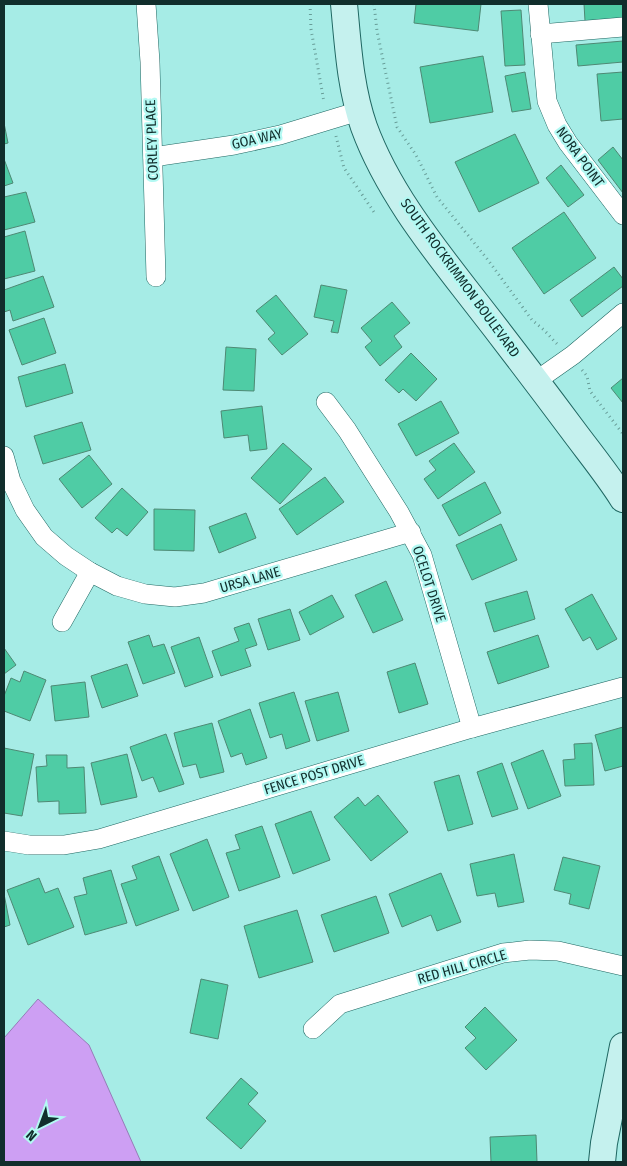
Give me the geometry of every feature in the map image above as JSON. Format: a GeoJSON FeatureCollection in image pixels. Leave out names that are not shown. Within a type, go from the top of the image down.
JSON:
{"type":"FeatureCollection","features":[{"type":"Feature","properties":{"kind":"main road","name":"SOUTH ROCKRIMMON BOULEVARD"},"geometry":{"type":"LineString","coordinates":[[344,4],[349,61],[359,111],[364,127],[390,182],[408,211],[445,262],[623,499]]}},
{"type":"Feature","properties":{"kind":"main road"},"geometry":{"type":"LineString","coordinates":[[602,1162],[623,1046]]}},
{"type":"Feature","properties":{"kind":"street","name":"CORLEY PLACE"},"geometry":{"type":"LineString","coordinates":[[146,4],[150,62],[156,277]]}},
{"type":"Feature","properties":{"kind":"street","name":"NORA POINT"},"geometry":{"type":"LineString","coordinates":[[538,4],[547,101],[568,143],[623,216]]}},
{"type":"Feature","properties":{"kind":"street"},"geometry":{"type":"LineString","coordinates":[[540,34],[623,27]]}},
{"type":"Feature","properties":{"kind":"street","name":"GOA WAY"},"geometry":{"type":"LineString","coordinates":[[153,157],[234,146],[280,135],[359,111]]}},
{"type":"Feature","properties":{"kind":"street"},"geometry":{"type":"LineString","coordinates":[[536,381],[570,357],[623,312]]}},
{"type":"Feature","properties":{"kind":"street","name":"OCELOT DRIVE"},"geometry":{"type":"LineString","coordinates":[[326,402],[347,430],[399,512],[422,555],[472,728]]}},
{"type":"Feature","properties":{"kind":"street","name":"URSA LANE"},"geometry":{"type":"LineString","coordinates":[[4,456],[11,481],[25,510],[44,537],[66,556],[90,572],[117,586],[145,594],[175,597],[204,594],[411,532]]}},
{"type":"Feature","properties":{"kind":"street"},"geometry":{"type":"LineString","coordinates":[[62,622],[90,572]]}},
{"type":"Feature","properties":{"kind":"street","name":"FENCE POST DRIVE"},"geometry":{"type":"LineString","coordinates":[[4,841],[29,845],[64,845],[99,839],[472,728],[623,687]]}},
{"type":"Feature","properties":{"kind":"street","name":"RED HILL CIRCLE"},"geometry":{"type":"LineString","coordinates":[[313,1029],[340,1004],[503,953],[530,950],[558,951],[623,966]]}},
{"type":"Feature","properties":{"kind":"path"},"geometry":{"type":"LineString","coordinates":[[374,4],[377,31],[397,127],[416,155],[437,197],[488,260],[532,320],[544,330],[587,376],[590,391],[623,434]]}},
{"type":"Feature","properties":{"kind":"shaded area"},"geometry":{"type":"Polygon","coordinates":[[[38,999],[89,1045],[141,1162],[4,1162],[4,1038],[38,999]]]}},
{"type":"Feature","properties":{"kind":"building"},"geometry":{"type":"Polygon","coordinates":[[[416,4],[481,4],[478,31],[414,23],[416,4]]]}},
{"type":"Feature","properties":{"kind":"building"},"geometry":{"type":"Polygon","coordinates":[[[584,4],[623,4],[623,18],[585,21],[584,4]]]}},
{"type":"Feature","properties":{"kind":"building"},"geometry":{"type":"Polygon","coordinates":[[[521,10],[525,65],[505,66],[501,11],[521,10]]]}},
{"type":"Feature","properties":{"kind":"building"},"geometry":{"type":"Polygon","coordinates":[[[623,41],[623,62],[578,66],[576,45],[623,41]]]}},
{"type":"Feature","properties":{"kind":"building"},"geometry":{"type":"Polygon","coordinates":[[[483,56],[493,112],[430,123],[420,67],[483,56]]]}},
{"type":"Feature","properties":{"kind":"building"},"geometry":{"type":"Polygon","coordinates":[[[525,72],[531,109],[512,112],[505,76],[525,72]]]}},
{"type":"Feature","properties":{"kind":"building"},"geometry":{"type":"Polygon","coordinates":[[[623,72],[623,119],[601,121],[597,74],[623,72]]]}},
{"type":"Feature","properties":{"kind":"building"},"geometry":{"type":"Polygon","coordinates":[[[4,123],[8,143],[4,144],[4,123]]]}},
{"type":"Feature","properties":{"kind":"building"},"geometry":{"type":"Polygon","coordinates":[[[515,134],[539,183],[479,212],[455,162],[515,134]]]}},
{"type":"Feature","properties":{"kind":"building"},"geometry":{"type":"Polygon","coordinates":[[[613,147],[623,160],[623,193],[598,160],[613,147]]]}},
{"type":"Feature","properties":{"kind":"building"},"geometry":{"type":"Polygon","coordinates":[[[4,159],[13,183],[4,186],[4,159]]]}},
{"type":"Feature","properties":{"kind":"building"},"geometry":{"type":"Polygon","coordinates":[[[561,165],[584,195],[568,207],[546,178],[561,165]]]}},
{"type":"Feature","properties":{"kind":"building"},"geometry":{"type":"Polygon","coordinates":[[[26,192],[35,222],[4,230],[4,197],[26,192]]]}},
{"type":"Feature","properties":{"kind":"building"},"geometry":{"type":"Polygon","coordinates":[[[564,212],[596,258],[544,294],[512,248],[564,212]]]}},
{"type":"Feature","properties":{"kind":"building"},"geometry":{"type":"Polygon","coordinates":[[[25,231],[35,271],[4,279],[4,237],[25,231]]]}},
{"type":"Feature","properties":{"kind":"building"},"geometry":{"type":"Polygon","coordinates":[[[614,267],[623,279],[623,286],[582,317],[570,300],[614,267]]]}},
{"type":"Feature","properties":{"kind":"building"},"geometry":{"type":"Polygon","coordinates":[[[43,276],[54,307],[13,321],[10,310],[4,312],[4,290],[43,276]]]}},
{"type":"Feature","properties":{"kind":"building"},"geometry":{"type":"Polygon","coordinates":[[[321,285],[347,290],[338,333],[331,332],[334,321],[314,317],[321,285]]]}},
{"type":"Feature","properties":{"kind":"building"},"geometry":{"type":"Polygon","coordinates":[[[276,295],[308,334],[282,355],[268,339],[275,333],[256,311],[276,295]]]}},
{"type":"Feature","properties":{"kind":"building"},"geometry":{"type":"Polygon","coordinates":[[[392,302],[410,323],[394,336],[402,347],[380,366],[365,347],[372,341],[361,328],[392,302]]]}},
{"type":"Feature","properties":{"kind":"building"},"geometry":{"type":"Polygon","coordinates":[[[44,318],[56,353],[22,365],[9,330],[44,318]]]}},
{"type":"Feature","properties":{"kind":"building"},"geometry":{"type":"Polygon","coordinates":[[[226,347],[256,349],[254,391],[223,390],[226,347]]]}},
{"type":"Feature","properties":{"kind":"building"},"geometry":{"type":"Polygon","coordinates":[[[411,353],[437,379],[416,401],[403,389],[399,393],[385,380],[411,353]]]}},
{"type":"Feature","properties":{"kind":"building"},"geometry":{"type":"Polygon","coordinates":[[[65,364],[73,393],[26,407],[18,377],[65,364]]]}},
{"type":"Feature","properties":{"kind":"building"},"geometry":{"type":"Polygon","coordinates":[[[623,378],[623,403],[611,388],[623,378]]]}},
{"type":"Feature","properties":{"kind":"building"},"geometry":{"type":"Polygon","coordinates":[[[441,401],[459,433],[416,456],[398,424],[441,401]]]}},
{"type":"Feature","properties":{"kind":"building"},"geometry":{"type":"Polygon","coordinates":[[[262,406],[267,449],[250,451],[248,435],[224,438],[221,411],[262,406]]]}},
{"type":"Feature","properties":{"kind":"building"},"geometry":{"type":"Polygon","coordinates":[[[82,422],[91,450],[43,464],[34,436],[82,422]]]}},
{"type":"Feature","properties":{"kind":"building"},"geometry":{"type":"Polygon","coordinates":[[[283,443],[312,469],[280,504],[251,478],[283,443]]]}},
{"type":"Feature","properties":{"kind":"building"},"geometry":{"type":"Polygon","coordinates":[[[454,443],[475,472],[438,499],[424,479],[436,470],[429,461],[454,443]]]}},
{"type":"Feature","properties":{"kind":"building"},"geometry":{"type":"Polygon","coordinates":[[[89,455],[112,484],[82,508],[59,479],[89,455]]]}},
{"type":"Feature","properties":{"kind":"building"},"geometry":{"type":"Polygon","coordinates":[[[325,477],[344,502],[297,535],[279,509],[325,477]]]}},
{"type":"Feature","properties":{"kind":"building"},"geometry":{"type":"Polygon","coordinates":[[[485,482],[501,513],[459,536],[442,505],[485,482]]]}},
{"type":"Feature","properties":{"kind":"building"},"geometry":{"type":"Polygon","coordinates":[[[122,488],[148,512],[127,536],[117,528],[112,533],[95,518],[122,488]]]}},
{"type":"Feature","properties":{"kind":"building"},"geometry":{"type":"Polygon","coordinates":[[[154,509],[195,510],[194,551],[154,550],[154,509]]]}},
{"type":"Feature","properties":{"kind":"building"},"geometry":{"type":"Polygon","coordinates":[[[246,513],[256,538],[219,553],[209,527],[246,513]]]}},
{"type":"Feature","properties":{"kind":"building"},"geometry":{"type":"Polygon","coordinates":[[[501,524],[517,560],[472,580],[456,545],[501,524]]]}},
{"type":"Feature","properties":{"kind":"building"},"geometry":{"type":"Polygon","coordinates":[[[386,581],[403,620],[373,633],[355,595],[386,581]]]}},
{"type":"Feature","properties":{"kind":"building"},"geometry":{"type":"Polygon","coordinates":[[[527,591],[535,619],[494,632],[485,603],[527,591]]]}},
{"type":"Feature","properties":{"kind":"building"},"geometry":{"type":"Polygon","coordinates":[[[592,594],[617,639],[597,650],[590,637],[583,641],[565,609],[592,594]]]}},
{"type":"Feature","properties":{"kind":"building"},"geometry":{"type":"Polygon","coordinates":[[[332,595],[344,617],[310,635],[299,612],[332,595]]]}},
{"type":"Feature","properties":{"kind":"building"},"geometry":{"type":"Polygon","coordinates":[[[290,609],[300,640],[268,650],[258,619],[290,609]]]}},
{"type":"Feature","properties":{"kind":"building"},"geometry":{"type":"Polygon","coordinates":[[[249,623],[257,645],[245,649],[251,666],[221,676],[212,651],[239,641],[234,628],[249,623]]]}},
{"type":"Feature","properties":{"kind":"building"},"geometry":{"type":"Polygon","coordinates":[[[149,635],[153,647],[164,644],[175,673],[143,684],[128,642],[149,635]]]}},
{"type":"Feature","properties":{"kind":"building"},"geometry":{"type":"Polygon","coordinates":[[[538,635],[549,667],[498,684],[487,652],[538,635]]]}},
{"type":"Feature","properties":{"kind":"building"},"geometry":{"type":"Polygon","coordinates":[[[199,637],[213,677],[185,687],[171,647],[199,637]]]}},
{"type":"Feature","properties":{"kind":"building"},"geometry":{"type":"Polygon","coordinates":[[[4,648],[16,665],[4,674],[4,648]]]}},
{"type":"Feature","properties":{"kind":"building"},"geometry":{"type":"Polygon","coordinates":[[[415,663],[428,704],[399,713],[387,672],[415,663]]]}},
{"type":"Feature","properties":{"kind":"building"},"geometry":{"type":"Polygon","coordinates":[[[127,664],[138,696],[102,708],[91,676],[127,664]]]}},
{"type":"Feature","properties":{"kind":"building"},"geometry":{"type":"Polygon","coordinates":[[[24,671],[46,680],[30,721],[4,711],[4,696],[11,678],[20,682],[24,671]]]}},
{"type":"Feature","properties":{"kind":"building"},"geometry":{"type":"Polygon","coordinates":[[[85,682],[89,717],[55,721],[51,686],[85,682]]]}},
{"type":"Feature","properties":{"kind":"building"},"geometry":{"type":"Polygon","coordinates":[[[294,692],[310,741],[286,749],[282,734],[270,738],[259,703],[294,692]]]}},
{"type":"Feature","properties":{"kind":"building"},"geometry":{"type":"Polygon","coordinates":[[[338,692],[349,731],[317,741],[305,701],[338,692]]]}},
{"type":"Feature","properties":{"kind":"building"},"geometry":{"type":"Polygon","coordinates":[[[250,709],[267,758],[246,765],[242,753],[231,757],[218,721],[250,709]]]}},
{"type":"Feature","properties":{"kind":"building"},"geometry":{"type":"Polygon","coordinates":[[[212,723],[224,772],[200,778],[196,764],[183,767],[174,733],[212,723]]]}},
{"type":"Feature","properties":{"kind":"building"},"geometry":{"type":"Polygon","coordinates":[[[623,727],[623,766],[605,771],[595,735],[623,727]]]}},
{"type":"Feature","properties":{"kind":"building"},"geometry":{"type":"Polygon","coordinates":[[[166,734],[184,784],[159,792],[153,777],[142,781],[130,747],[166,734]]]}},
{"type":"Feature","properties":{"kind":"building"},"geometry":{"type":"Polygon","coordinates":[[[592,743],[594,785],[565,786],[563,760],[575,759],[574,744],[592,743]]]}},
{"type":"Feature","properties":{"kind":"building"},"geometry":{"type":"Polygon","coordinates":[[[4,748],[34,754],[22,816],[4,813],[4,748]]]}},
{"type":"Feature","properties":{"kind":"building"},"geometry":{"type":"Polygon","coordinates":[[[543,750],[561,796],[528,809],[511,763],[543,750]]]}},
{"type":"Feature","properties":{"kind":"building"},"geometry":{"type":"Polygon","coordinates":[[[127,754],[137,797],[101,805],[91,763],[127,754]]]}},
{"type":"Feature","properties":{"kind":"building"},"geometry":{"type":"Polygon","coordinates":[[[46,755],[67,755],[67,768],[84,767],[86,813],[59,814],[59,801],[38,802],[36,767],[47,766],[46,755]]]}},
{"type":"Feature","properties":{"kind":"building"},"geometry":{"type":"Polygon","coordinates":[[[502,763],[518,809],[492,817],[477,772],[502,763]]]}},
{"type":"Feature","properties":{"kind":"building"},"geometry":{"type":"Polygon","coordinates":[[[459,775],[473,824],[448,831],[434,782],[459,775]]]}},
{"type":"Feature","properties":{"kind":"building"},"geometry":{"type":"Polygon","coordinates":[[[378,795],[408,832],[371,861],[334,817],[358,797],[365,806],[378,795]]]}},
{"type":"Feature","properties":{"kind":"building"},"geometry":{"type":"Polygon","coordinates":[[[311,811],[330,860],[293,874],[275,824],[311,811]]]}},
{"type":"Feature","properties":{"kind":"building"},"geometry":{"type":"Polygon","coordinates":[[[262,826],[280,877],[239,891],[226,853],[240,849],[235,835],[262,826]]]}},
{"type":"Feature","properties":{"kind":"building"},"geometry":{"type":"Polygon","coordinates":[[[207,839],[229,897],[193,911],[170,854],[207,839]]]}},
{"type":"Feature","properties":{"kind":"building"},"geometry":{"type":"Polygon","coordinates":[[[514,854],[524,902],[498,907],[495,893],[477,896],[470,864],[514,854]]]}},
{"type":"Feature","properties":{"kind":"building"},"geometry":{"type":"Polygon","coordinates":[[[159,856],[179,910],[136,926],[121,884],[137,879],[132,866],[159,856]]]}},
{"type":"Feature","properties":{"kind":"building"},"geometry":{"type":"Polygon","coordinates":[[[563,857],[600,866],[589,909],[569,904],[571,894],[554,890],[563,857]]]}},
{"type":"Feature","properties":{"kind":"building"},"geometry":{"type":"Polygon","coordinates":[[[111,870],[127,923],[85,935],[74,897],[87,894],[83,878],[111,870]]]}},
{"type":"Feature","properties":{"kind":"building"},"geometry":{"type":"Polygon","coordinates":[[[441,873],[461,922],[437,931],[431,915],[402,927],[389,894],[441,873]]]}},
{"type":"Feature","properties":{"kind":"building"},"geometry":{"type":"Polygon","coordinates":[[[39,878],[45,893],[58,888],[74,927],[28,945],[7,890],[39,878]]]}},
{"type":"Feature","properties":{"kind":"building"},"geometry":{"type":"Polygon","coordinates":[[[4,894],[10,925],[4,927],[4,894]]]}},
{"type":"Feature","properties":{"kind":"building"},"geometry":{"type":"Polygon","coordinates":[[[376,896],[389,933],[334,952],[321,915],[376,896]]]}},
{"type":"Feature","properties":{"kind":"building"},"geometry":{"type":"Polygon","coordinates":[[[297,910],[313,962],[259,978],[244,926],[297,910]]]}},
{"type":"Feature","properties":{"kind":"building"},"geometry":{"type":"Polygon","coordinates":[[[201,979],[228,985],[218,1039],[190,1033],[201,979]]]}},
{"type":"Feature","properties":{"kind":"building"},"geometry":{"type":"Polygon","coordinates":[[[485,1007],[517,1040],[486,1070],[465,1048],[476,1038],[465,1027],[485,1007]]]}},
{"type":"Feature","properties":{"kind":"building"},"geometry":{"type":"Polygon","coordinates":[[[241,1078],[258,1093],[248,1104],[266,1121],[241,1149],[206,1118],[241,1078]]]}},
{"type":"Feature","properties":{"kind":"building"},"geometry":{"type":"Polygon","coordinates":[[[536,1135],[537,1162],[491,1162],[490,1137],[536,1135]]]}}]}
